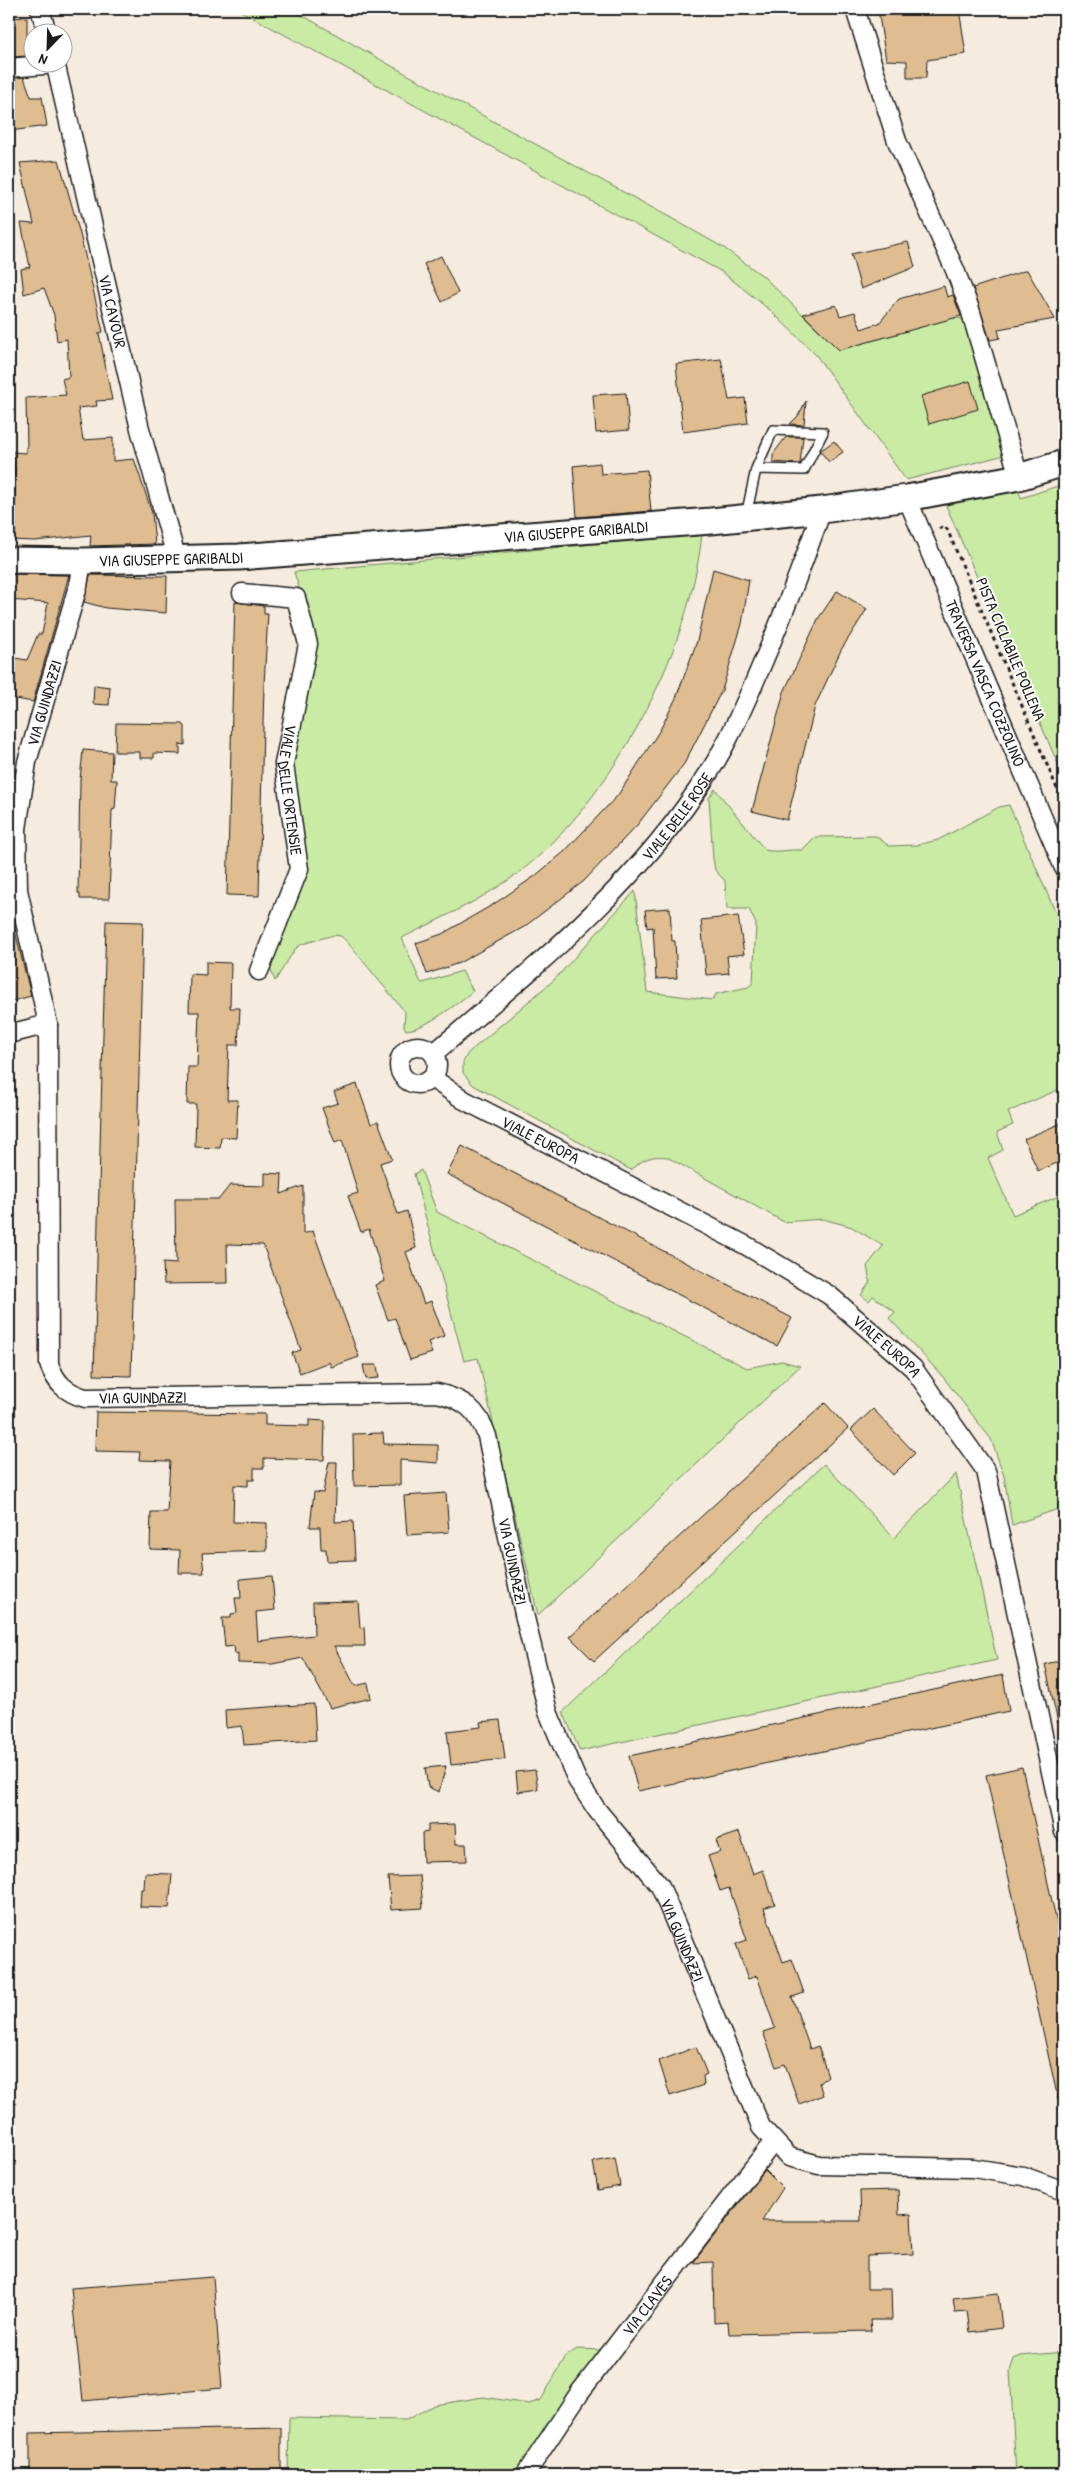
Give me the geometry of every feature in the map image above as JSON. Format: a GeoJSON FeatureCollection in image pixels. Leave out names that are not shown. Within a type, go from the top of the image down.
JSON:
{"type":"FeatureCollection","features":[{"type":"Feature","properties":{"kind":"main road","name":"VIA GIUSEPPE GARIBALDI"},"geometry":{"type":"LineString","coordinates":[[9,560],[178,560],[711,521],[746,516],[822,510],[907,498],[1019,477],[1064,463]]}},
{"type":"Feature","properties":{"kind":"street"},"geometry":{"type":"LineString","coordinates":[[40,9],[44,22]]}},
{"type":"Feature","properties":{"kind":"street"},"geometry":{"type":"LineString","coordinates":[[855,9],[897,141],[955,270],[970,309],[1019,477]]}},
{"type":"Feature","properties":{"kind":"street"},"geometry":{"type":"LineString","coordinates":[[9,68],[22,67]]}},
{"type":"Feature","properties":{"kind":"street","name":"VIA CAVOUR"},"geometry":{"type":"LineString","coordinates":[[57,72],[140,429],[178,560]]}},
{"type":"Feature","properties":{"kind":"street","name":"TRAVERSA VASCA COZZOLINO"},"geometry":{"type":"LineString","coordinates":[[907,498],[1064,868]]}},
{"type":"Feature","properties":{"kind":"street","name":"VIALE DELLE ROSE"},"geometry":{"type":"LineString","coordinates":[[434,1053],[565,941],[601,907],[632,875],[681,814],[709,772],[732,732],[787,608],[822,510]]}},
{"type":"Feature","properties":{"kind":"street","name":"VIA GUINDAZZI"},"geometry":{"type":"LineString","coordinates":[[82,561],[78,586],[27,762],[16,829],[18,890],[48,1024],[49,1364],[53,1377],[66,1391],[85,1398],[437,1393],[454,1397],[470,1406],[481,1419],[487,1436],[524,1614],[548,1712],[577,1780],[597,1810],[660,1886],[761,2127],[789,2156],[819,2165],[973,2168],[1056,2183],[1064,2191]]}},
{"type":"Feature","properties":{"kind":"street","name":"VIALE DELLE ORTENSIE"},"geometry":{"type":"LineString","coordinates":[[242,593],[296,598],[308,644],[284,764],[299,869],[259,971]]}},
{"type":"Feature","properties":{"kind":"street"},"geometry":{"type":"LineString","coordinates":[[9,1034],[48,1024]]}},
{"type":"Feature","properties":{"kind":"street"},"geometry":{"type":"LineString","coordinates":[[415,1045],[422,1046],[434,1053],[437,1066],[432,1078],[418,1084],[404,1078],[399,1065],[403,1052],[415,1045]]}},
{"type":"Feature","properties":{"kind":"street","name":"VIALE EUROPA"},"geometry":{"type":"LineString","coordinates":[[432,1078],[464,1100],[747,1246],[829,1295],[913,1368],[986,1472],[1064,1832]]}},
{"type":"Feature","properties":{"kind":"street","name":"VIA CLAVES"},"geometry":{"type":"LineString","coordinates":[[525,2475],[580,2392],[774,2141]]}},
{"type":"Feature","properties":{"kind":"lane"},"geometry":{"type":"LineString","coordinates":[[746,516],[756,469],[773,430],[823,432],[804,470],[756,469]]}},
{"type":"Feature","properties":{"kind":"path","name":"PISTA CICLABILE POLLENA"},"geometry":{"type":"LineString","coordinates":[[939,532],[943,526],[947,530],[1064,805]]}},
{"type":"Feature","properties":{"kind":"green space"},"geometry":{"type":"Polygon","coordinates":[[[237,9],[291,9],[673,219],[724,248],[763,276],[839,350],[953,318],[964,319],[1005,455],[906,480],[816,355],[770,310],[722,272],[237,9]]]}},
{"type":"Feature","properties":{"kind":"green space"},"geometry":{"type":"Polygon","coordinates":[[[9,376],[13,376],[10,414],[9,414],[9,376]]]}},
{"type":"Feature","properties":{"kind":"green space"},"geometry":{"type":"Polygon","coordinates":[[[1064,484],[1064,607],[1062,627],[1064,627],[1064,778],[945,503],[1018,489],[1021,498],[1064,484]]]}},
{"type":"Feature","properties":{"kind":"green space"},"geometry":{"type":"Polygon","coordinates":[[[702,534],[695,577],[683,620],[667,664],[648,707],[625,748],[599,787],[571,823],[526,867],[492,891],[402,938],[422,983],[462,971],[473,991],[432,1020],[414,1029],[406,1030],[404,1026],[405,1012],[348,943],[341,936],[334,935],[302,944],[295,949],[275,981],[270,967],[272,957],[300,887],[290,754],[313,649],[301,594],[294,572],[702,534]]]}},
{"type":"Feature","properties":{"kind":"green space"},"geometry":{"type":"Polygon","coordinates":[[[715,789],[765,850],[774,851],[802,850],[815,837],[876,836],[889,846],[917,845],[938,840],[999,807],[1009,805],[1064,932],[1064,1087],[1008,1112],[1013,1125],[997,1132],[1003,1150],[988,1158],[1013,1215],[1064,1194],[1064,1507],[1012,1525],[1004,1476],[991,1439],[943,1377],[889,1318],[895,1312],[873,1296],[869,1301],[861,1295],[870,1282],[867,1266],[883,1246],[852,1227],[823,1219],[784,1222],[667,1157],[648,1159],[639,1163],[631,1170],[473,1085],[463,1073],[463,1062],[468,1053],[555,979],[635,891],[647,992],[713,1000],[716,994],[748,987],[753,983],[756,924],[749,909],[727,909],[725,881],[715,870],[709,798],[715,789]]]}},
{"type":"Feature","properties":{"kind":"green space"},"geometry":{"type":"Polygon","coordinates":[[[421,1170],[437,1212],[747,1368],[782,1361],[800,1366],[538,1615],[478,1358],[464,1361],[414,1174],[421,1170]]]}},
{"type":"Feature","properties":{"kind":"green space"},"geometry":{"type":"Polygon","coordinates":[[[824,1464],[894,1538],[956,1474],[997,1660],[580,1751],[563,1712],[824,1464]]]}},
{"type":"Feature","properties":{"kind":"green space"},"geometry":{"type":"Polygon","coordinates":[[[577,2349],[604,2350],[521,2475],[288,2475],[289,2418],[406,2420],[434,2405],[483,2397],[529,2404],[541,2400],[566,2356],[577,2349]]]}},
{"type":"Feature","properties":{"kind":"green space"},"geometry":{"type":"Polygon","coordinates":[[[1064,2352],[1064,2475],[1016,2475],[1010,2371],[1014,2359],[1021,2356],[1064,2352]]]}},
{"type":"Feature","properties":{"kind":"green space"},"geometry":{"type":"Polygon","coordinates":[[[10,2428],[12,2475],[9,2475],[10,2428]]]}},
{"type":"Feature","properties":{"kind":"building"},"geometry":{"type":"Polygon","coordinates":[[[878,9],[959,9],[966,54],[927,60],[926,78],[907,78],[907,61],[886,60],[878,9]]]}},
{"type":"Feature","properties":{"kind":"building"},"geometry":{"type":"Polygon","coordinates":[[[27,17],[27,22],[22,22],[22,56],[9,57],[9,18],[27,17]]]}},
{"type":"Feature","properties":{"kind":"building"},"geometry":{"type":"Polygon","coordinates":[[[24,77],[31,97],[42,97],[47,126],[10,131],[9,78],[24,77]]]}},
{"type":"Feature","properties":{"kind":"building"},"geometry":{"type":"Polygon","coordinates":[[[59,160],[80,234],[103,332],[99,333],[112,400],[96,401],[97,406],[78,408],[83,440],[113,438],[113,461],[134,459],[152,513],[155,544],[90,546],[91,535],[35,541],[9,540],[9,516],[15,516],[15,467],[12,466],[12,452],[26,453],[26,398],[66,395],[62,379],[69,377],[67,339],[57,341],[54,315],[44,288],[24,294],[21,269],[30,267],[21,223],[34,224],[20,163],[59,160]]]}},
{"type":"Feature","properties":{"kind":"building"},"geometry":{"type":"Polygon","coordinates":[[[908,242],[915,267],[861,289],[851,254],[908,242]]]}},
{"type":"Feature","properties":{"kind":"building"},"geometry":{"type":"Polygon","coordinates":[[[441,256],[458,293],[442,302],[424,264],[441,256]]]}},
{"type":"Feature","properties":{"kind":"building"},"geometry":{"type":"Polygon","coordinates":[[[1027,270],[1055,319],[998,329],[1000,338],[990,340],[973,288],[1027,270]]]}},
{"type":"Feature","properties":{"kind":"building"},"geometry":{"type":"Polygon","coordinates":[[[944,286],[947,297],[953,295],[961,316],[839,350],[803,314],[836,305],[840,316],[855,312],[861,329],[879,323],[899,299],[944,286]]]}},
{"type":"Feature","properties":{"kind":"building"},"geometry":{"type":"Polygon","coordinates":[[[721,359],[729,400],[745,398],[748,423],[683,432],[676,364],[721,359]]]}},
{"type":"Feature","properties":{"kind":"building"},"geometry":{"type":"Polygon","coordinates":[[[970,381],[978,409],[929,424],[921,396],[970,381]]]}},
{"type":"Feature","properties":{"kind":"building"},"geometry":{"type":"Polygon","coordinates":[[[626,393],[629,430],[596,433],[593,395],[626,393]]]}},
{"type":"Feature","properties":{"kind":"building"},"geometry":{"type":"Polygon","coordinates":[[[806,401],[804,425],[790,424],[798,416],[806,401]]]}},
{"type":"Feature","properties":{"kind":"building"},"geometry":{"type":"Polygon","coordinates":[[[786,437],[803,437],[800,464],[773,462],[773,454],[786,437]]]}},
{"type":"Feature","properties":{"kind":"building"},"geometry":{"type":"Polygon","coordinates":[[[834,441],[843,452],[829,462],[820,451],[834,441]]]}},
{"type":"Feature","properties":{"kind":"building"},"geometry":{"type":"Polygon","coordinates":[[[600,463],[601,474],[647,470],[651,511],[577,517],[573,466],[600,463]]]}},
{"type":"Feature","properties":{"kind":"building"},"geometry":{"type":"Polygon","coordinates":[[[713,569],[749,580],[742,624],[722,690],[684,764],[638,824],[584,881],[524,927],[459,963],[427,974],[416,943],[442,934],[494,904],[535,876],[564,852],[618,795],[660,730],[676,698],[697,641],[713,569]]]}},
{"type":"Feature","properties":{"kind":"building"},"geometry":{"type":"Polygon","coordinates":[[[9,574],[69,575],[33,702],[10,698],[9,657],[27,660],[38,634],[42,634],[48,603],[9,600],[9,574]]]}},
{"type":"Feature","properties":{"kind":"building"},"geometry":{"type":"Polygon","coordinates":[[[90,575],[167,576],[166,613],[106,608],[84,602],[90,575]]]}},
{"type":"Feature","properties":{"kind":"building"},"geometry":{"type":"Polygon","coordinates":[[[837,591],[867,609],[841,650],[815,706],[787,820],[752,811],[784,692],[818,619],[837,591]]]}},
{"type":"Feature","properties":{"kind":"building"},"geometry":{"type":"Polygon","coordinates":[[[235,602],[264,606],[264,614],[268,614],[264,684],[259,896],[227,895],[235,602]]]}},
{"type":"Feature","properties":{"kind":"building"},"geometry":{"type":"Polygon","coordinates":[[[94,685],[110,687],[109,705],[93,704],[94,685]]]}},
{"type":"Feature","properties":{"kind":"building"},"geometry":{"type":"Polygon","coordinates":[[[116,723],[183,724],[185,726],[185,745],[180,744],[180,754],[154,753],[154,758],[140,758],[140,752],[115,752],[116,723]]]}},
{"type":"Feature","properties":{"kind":"building"},"geometry":{"type":"Polygon","coordinates":[[[83,750],[112,752],[111,780],[117,780],[115,809],[112,810],[109,899],[80,899],[80,894],[78,893],[80,780],[83,750]]]}},
{"type":"Feature","properties":{"kind":"building"},"geometry":{"type":"Polygon","coordinates":[[[670,908],[672,941],[675,941],[677,978],[656,979],[653,927],[647,928],[645,910],[670,908]]]}},
{"type":"Feature","properties":{"kind":"building"},"geometry":{"type":"Polygon","coordinates":[[[738,916],[744,954],[727,956],[729,973],[706,975],[701,920],[738,916]]]}},
{"type":"Feature","properties":{"kind":"building"},"geometry":{"type":"Polygon","coordinates":[[[106,921],[143,922],[131,1376],[94,1375],[106,921]]]}},
{"type":"Feature","properties":{"kind":"building"},"geometry":{"type":"Polygon","coordinates":[[[14,927],[31,996],[9,1002],[9,928],[14,927]]]}},
{"type":"Feature","properties":{"kind":"building"},"geometry":{"type":"Polygon","coordinates":[[[206,962],[231,963],[230,1008],[240,1008],[238,1045],[229,1045],[227,1100],[238,1100],[236,1138],[221,1137],[220,1148],[195,1147],[196,1104],[187,1104],[188,1067],[197,1067],[199,1012],[189,1012],[190,974],[206,975],[206,962]]]}},
{"type":"Feature","properties":{"kind":"building"},"geometry":{"type":"Polygon","coordinates":[[[357,1084],[371,1124],[378,1121],[392,1159],[380,1163],[398,1214],[407,1211],[416,1248],[406,1252],[424,1304],[431,1301],[444,1336],[428,1342],[432,1353],[410,1360],[395,1318],[388,1320],[375,1285],[385,1281],[369,1229],[361,1232],[348,1196],[358,1193],[342,1140],[335,1143],[322,1108],[338,1103],[334,1092],[357,1084]]]}},
{"type":"Feature","properties":{"kind":"building"},"geometry":{"type":"Polygon","coordinates":[[[1064,1122],[1064,1160],[1038,1171],[1024,1139],[1064,1122]]]}},
{"type":"Feature","properties":{"kind":"building"},"geometry":{"type":"Polygon","coordinates":[[[462,1146],[792,1318],[777,1346],[447,1174],[462,1146]]]}},
{"type":"Feature","properties":{"kind":"building"},"geometry":{"type":"Polygon","coordinates":[[[265,1173],[282,1174],[281,1194],[303,1186],[303,1234],[313,1231],[359,1357],[331,1367],[329,1362],[300,1373],[292,1353],[301,1350],[263,1245],[227,1244],[228,1283],[164,1284],[163,1263],[176,1264],[175,1199],[219,1199],[230,1185],[265,1186],[265,1173]]]}},
{"type":"Feature","properties":{"kind":"building"},"geometry":{"type":"Polygon","coordinates":[[[363,1365],[377,1365],[379,1378],[366,1379],[363,1365]]]}},
{"type":"Feature","properties":{"kind":"building"},"geometry":{"type":"Polygon","coordinates":[[[825,1403],[848,1428],[594,1661],[570,1637],[825,1403]]]}},
{"type":"Feature","properties":{"kind":"building"},"geometry":{"type":"Polygon","coordinates":[[[873,1409],[915,1453],[893,1475],[851,1430],[873,1409]]]}},
{"type":"Feature","properties":{"kind":"building"},"geometry":{"type":"Polygon","coordinates":[[[96,1412],[265,1414],[265,1425],[309,1426],[309,1420],[325,1421],[324,1460],[264,1458],[264,1468],[254,1468],[254,1480],[248,1480],[248,1486],[234,1485],[233,1522],[267,1523],[267,1551],[202,1553],[204,1573],[179,1573],[180,1550],[150,1549],[151,1512],[167,1512],[170,1461],[139,1460],[140,1452],[95,1451],[96,1412]]]}},
{"type":"Feature","properties":{"kind":"building"},"geometry":{"type":"Polygon","coordinates":[[[383,1433],[384,1444],[438,1445],[438,1463],[400,1460],[400,1485],[354,1486],[353,1434],[383,1433]]]}},
{"type":"Feature","properties":{"kind":"building"},"geometry":{"type":"Polygon","coordinates":[[[329,1462],[337,1462],[335,1522],[353,1521],[355,1560],[327,1561],[326,1549],[321,1549],[320,1527],[310,1527],[314,1492],[323,1493],[329,1462]]]}},
{"type":"Feature","properties":{"kind":"building"},"geometry":{"type":"Polygon","coordinates":[[[446,1493],[449,1532],[407,1535],[404,1496],[446,1493]]]}},
{"type":"Feature","properties":{"kind":"building"},"geometry":{"type":"Polygon","coordinates":[[[272,1576],[275,1610],[256,1612],[258,1641],[314,1635],[313,1602],[358,1601],[360,1628],[364,1627],[365,1646],[334,1646],[355,1686],[368,1683],[371,1698],[330,1708],[303,1658],[272,1664],[238,1663],[238,1653],[235,1654],[234,1646],[225,1647],[222,1618],[231,1618],[231,1614],[237,1613],[235,1598],[241,1598],[240,1579],[272,1576]]]}},
{"type":"Feature","properties":{"kind":"building"},"geometry":{"type":"Polygon","coordinates":[[[1064,1660],[1064,1722],[1058,1723],[1045,1664],[1064,1660]]]}},
{"type":"Feature","properties":{"kind":"building"},"geometry":{"type":"Polygon","coordinates":[[[1003,1675],[1009,1711],[638,1791],[629,1756],[1003,1675]]]}},
{"type":"Feature","properties":{"kind":"building"},"geometry":{"type":"Polygon","coordinates":[[[314,1704],[316,1740],[244,1745],[242,1726],[226,1728],[225,1710],[314,1704]]]}},
{"type":"Feature","properties":{"kind":"building"},"geometry":{"type":"Polygon","coordinates":[[[500,1720],[505,1759],[451,1765],[447,1731],[481,1727],[480,1722],[500,1720]]]}},
{"type":"Feature","properties":{"kind":"building"},"geometry":{"type":"Polygon","coordinates":[[[446,1766],[439,1792],[428,1787],[425,1768],[446,1766]]]}},
{"type":"Feature","properties":{"kind":"building"},"geometry":{"type":"Polygon","coordinates":[[[1022,1767],[1064,1955],[1064,2099],[1058,2099],[986,1775],[1022,1767]]]}},
{"type":"Feature","properties":{"kind":"building"},"geometry":{"type":"Polygon","coordinates":[[[535,1770],[538,1789],[518,1792],[516,1772],[535,1770]]]}},
{"type":"Feature","properties":{"kind":"building"},"geometry":{"type":"Polygon","coordinates":[[[455,1824],[456,1844],[466,1844],[467,1861],[423,1862],[422,1833],[428,1832],[428,1825],[455,1824]]]}},
{"type":"Feature","properties":{"kind":"building"},"geometry":{"type":"Polygon","coordinates":[[[739,1832],[753,1874],[763,1870],[775,1904],[764,1908],[783,1962],[792,1959],[804,1993],[792,1997],[810,2049],[818,2046],[828,2076],[819,2083],[823,2095],[799,2104],[785,2064],[776,2067],[763,2032],[775,2028],[757,1976],[748,1979],[736,1944],[747,1940],[729,1888],[720,1891],[708,1856],[720,1852],[716,1840],[739,1832]]]}},
{"type":"Feature","properties":{"kind":"building"},"geometry":{"type":"Polygon","coordinates":[[[145,1873],[172,1874],[169,1908],[140,1907],[141,1889],[144,1889],[145,1873]]]}},
{"type":"Feature","properties":{"kind":"building"},"geometry":{"type":"Polygon","coordinates":[[[420,1876],[423,1908],[391,1910],[388,1877],[420,1876]]]}},
{"type":"Feature","properties":{"kind":"building"},"geometry":{"type":"Polygon","coordinates":[[[696,2047],[707,2074],[703,2076],[704,2085],[670,2096],[659,2061],[696,2047]]]}},
{"type":"Feature","properties":{"kind":"building"},"geometry":{"type":"Polygon","coordinates":[[[615,2158],[620,2186],[598,2190],[593,2162],[615,2158]]]}},
{"type":"Feature","properties":{"kind":"building"},"geometry":{"type":"Polygon","coordinates":[[[765,2170],[783,2188],[762,2221],[861,2221],[860,2191],[898,2190],[899,2215],[911,2214],[913,2254],[867,2256],[867,2289],[891,2289],[892,2320],[870,2320],[871,2331],[729,2334],[728,2322],[714,2323],[713,2262],[693,2263],[765,2170]]]}},
{"type":"Feature","properties":{"kind":"building"},"geometry":{"type":"Polygon","coordinates":[[[213,2277],[222,2388],[83,2401],[71,2288],[213,2277]]]}},
{"type":"Feature","properties":{"kind":"building"},"geometry":{"type":"Polygon","coordinates":[[[998,2293],[1002,2328],[970,2332],[967,2311],[955,2312],[953,2298],[998,2293]]]}},
{"type":"Feature","properties":{"kind":"building"},"geometry":{"type":"Polygon","coordinates":[[[281,2428],[281,2475],[30,2475],[30,2433],[281,2428]]]}}]}
